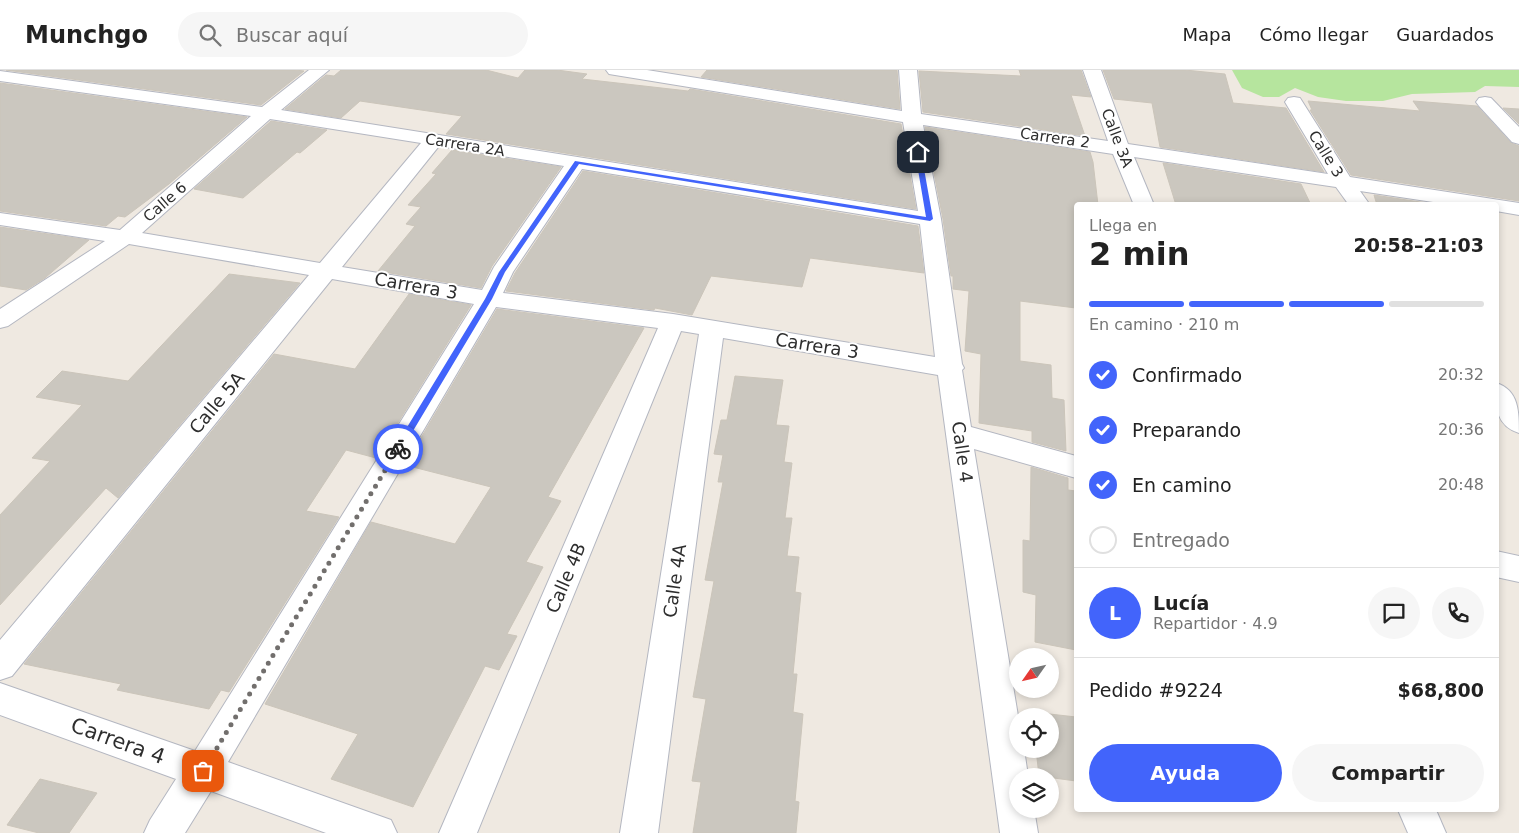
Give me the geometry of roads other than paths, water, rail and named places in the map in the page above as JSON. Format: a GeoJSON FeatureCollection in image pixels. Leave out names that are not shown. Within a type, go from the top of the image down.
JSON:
{"type":"FeatureCollection","features":[{"type":"Feature","properties":{"kind":"street","name":"Calle 6"},"geometry":{"type":"LineString","coordinates":[[0,320],[125,237],[266,113],[320,70]]}},
{"type":"Feature","properties":{"kind":"street","name":"Carrera 2"},"geometry":{"type":"LineString","coordinates":[[615,70],[912,118],[1476,202]]}},
{"type":"Feature","properties":{"kind":"street","name":"Calle 4"},"geometry":{"type":"LineString","coordinates":[[908,70],[912,118],[930,219],[951,368],[958,434],[1019,833]]}},
{"type":"Feature","properties":{"kind":"street","name":"Calle 3A"},"geometry":{"type":"LineString","coordinates":[[1092,70],[1120,148],[1143,202]]}},
{"type":"Feature","properties":{"kind":"street","name":"Carrera 2A"},"geometry":{"type":"LineString","coordinates":[[0,76],[266,113],[930,219]]}},
{"type":"Feature","properties":{"kind":"street","name":"Calle 3"},"geometry":{"type":"LineString","coordinates":[[1294,102],[1342,181],[1358,202]]}},
{"type":"Feature","properties":{"kind":"street"},"geometry":{"type":"LineString","coordinates":[[1485,102],[1519,138]]}},
{"type":"Feature","properties":{"kind":"street","name":"Calle 5A"},"geometry":{"type":"LineString","coordinates":[[0,665],[434,140]]}},
{"type":"Feature","properties":{"kind":"street"},"geometry":{"type":"LineString","coordinates":[[163,833],[203,771],[489,299],[502,272],[577,162]]}},
{"type":"Feature","properties":{"kind":"street","name":"Carrera 2"},"geometry":{"type":"LineString","coordinates":[[1499,206],[1519,209]]}},
{"type":"Feature","properties":{"kind":"street","name":"Carrera 3"},"geometry":{"type":"LineString","coordinates":[[0,219],[125,237],[489,299],[674,322],[951,368]]}},
{"type":"Feature","properties":{"kind":"street","name":"Calle 4B"},"geometry":{"type":"LineString","coordinates":[[458,833],[674,322]]}},
{"type":"Feature","properties":{"kind":"street","name":"Calle 4A"},"geometry":{"type":"LineString","coordinates":[[639,833],[712,328]]}},
{"type":"Feature","properties":{"kind":"street"},"geometry":{"type":"LineString","coordinates":[[1499,396],[1519,423]]}},
{"type":"Feature","properties":{"kind":"street"},"geometry":{"type":"LineString","coordinates":[[958,434],[1074,466]]}},
{"type":"Feature","properties":{"kind":"street"},"geometry":{"type":"LineString","coordinates":[[1499,565],[1519,569]]}},
{"type":"Feature","properties":{"kind":"street","name":"Carrera 4"},"geometry":{"type":"LineString","coordinates":[[0,699],[378,833]]}},
{"type":"Feature","properties":{"kind":"street"},"geometry":{"type":"LineString","coordinates":[[1418,812],[1427,833]]}}]}
